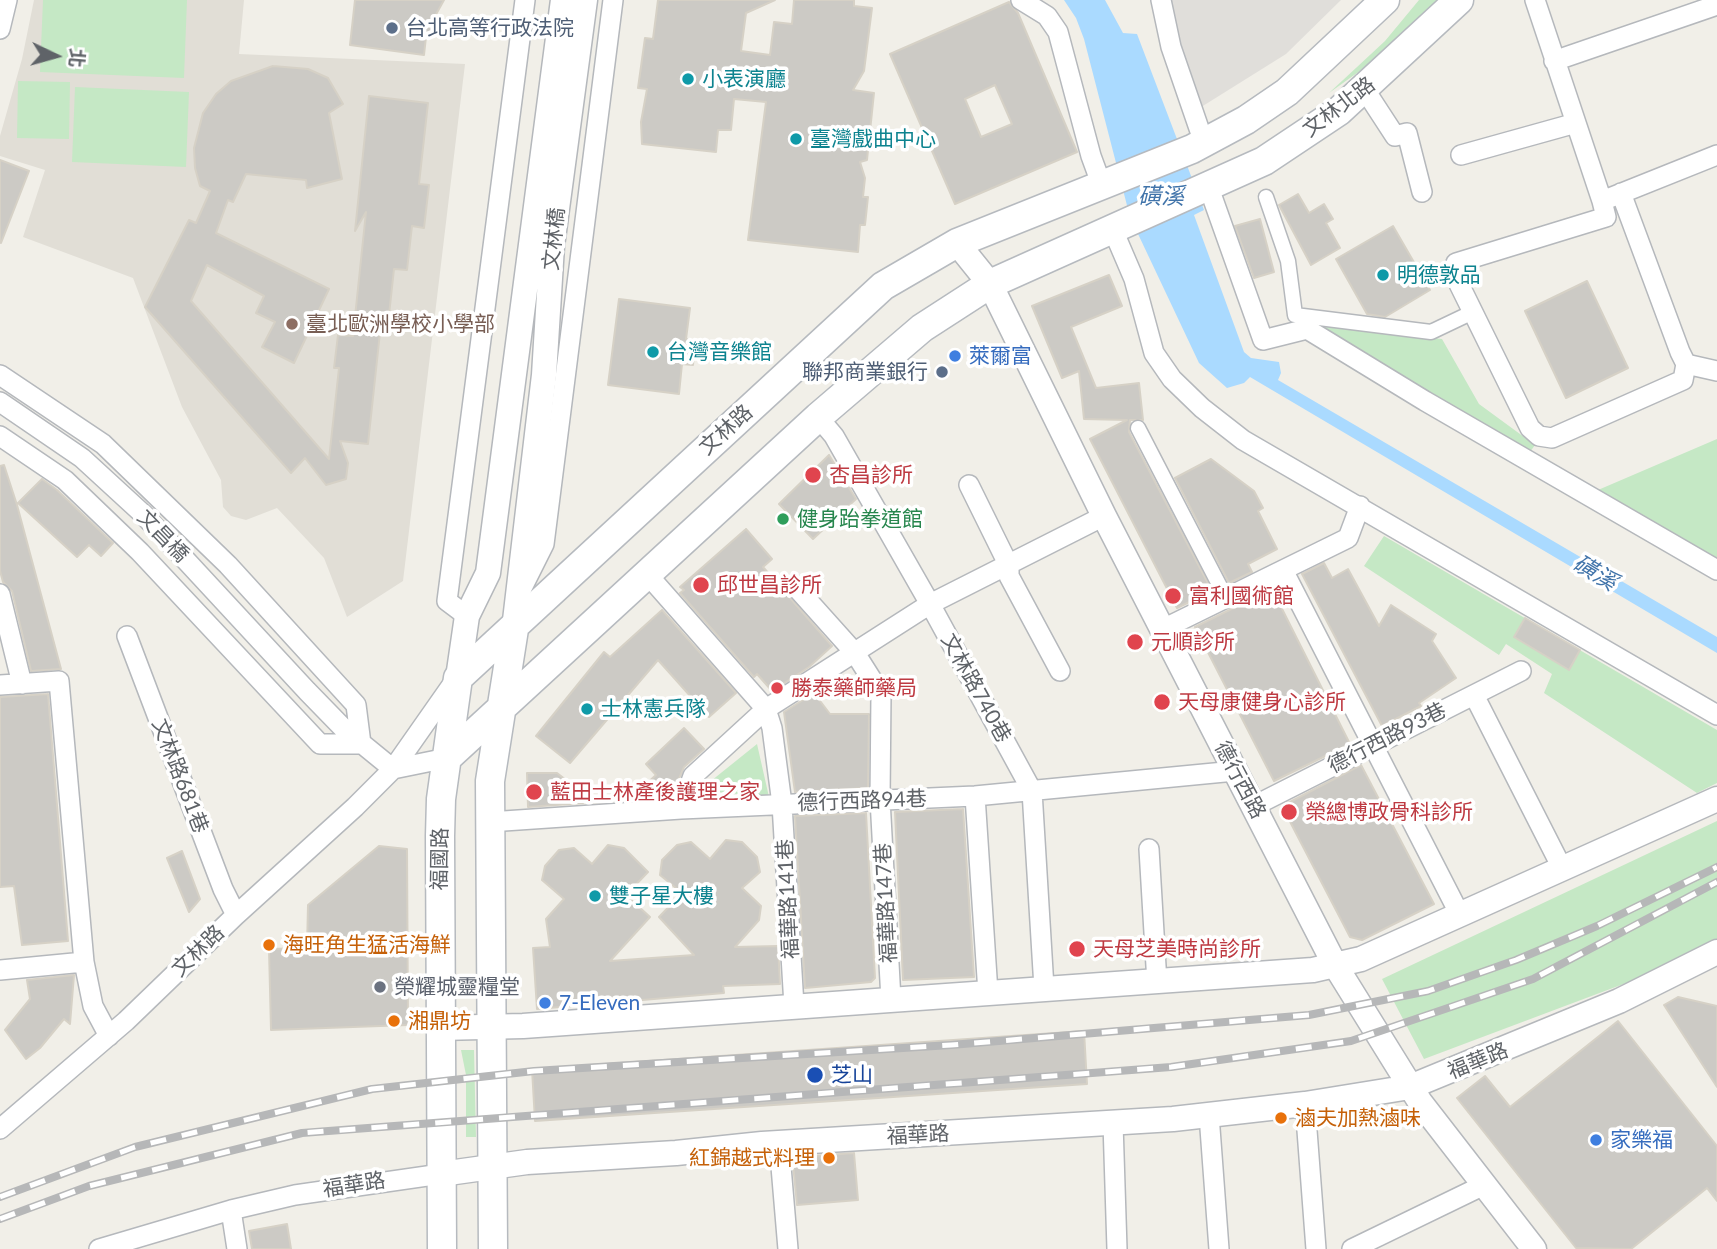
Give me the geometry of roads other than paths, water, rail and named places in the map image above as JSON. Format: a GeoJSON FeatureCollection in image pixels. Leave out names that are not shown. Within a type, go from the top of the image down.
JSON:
{"type":"FeatureCollection","features":[{"type":"Feature","properties":{"kind":"main road","name":"文林北路"},"geometry":{"type":"LineString","coordinates":[[1120,228],[1264,161],[1333,116],[1365,90],[1459,0]]}},
{"type":"Feature","properties":{"kind":"main road","name":"文林北路"},"geometry":{"type":"LineString","coordinates":[[1112,182],[1198,146],[1287,92],[1378,2]]}},
{"type":"Feature","properties":{"kind":"main road","name":"文林路"},"geometry":{"type":"LineString","coordinates":[[458,678],[883,286],[957,243],[1112,182]]}},
{"type":"Feature","properties":{"kind":"main road"},"geometry":{"type":"LineString","coordinates":[[447,758],[501,712],[818,416],[922,328],[990,284],[1120,228]]}},
{"type":"Feature","properties":{"kind":"main road"},"geometry":{"type":"LineString","coordinates":[[492,1249],[490,781],[514,629]]}},
{"type":"Feature","properties":{"kind":"main road","name":"福國路"},"geometry":{"type":"LineString","coordinates":[[442,1249],[440,836],[458,678]]}},
{"type":"Feature","properties":{"kind":"street"},"geometry":{"type":"LineString","coordinates":[[0,29],[7,0]]}},
{"type":"Feature","properties":{"kind":"street"},"geometry":{"type":"LineString","coordinates":[[467,616],[447,601],[525,0]]}},
{"type":"Feature","properties":{"kind":"street","name":"文林橋"},"geometry":{"type":"LineString","coordinates":[[501,477],[563,0]]}},
{"type":"Feature","properties":{"kind":"street","name":"文林橋"},"geometry":{"type":"LineString","coordinates":[[520,592],[530,479],[544,375],[552,246],[584,0]]}},
{"type":"Feature","properties":{"kind":"street"},"geometry":{"type":"LineString","coordinates":[[514,629],[520,592],[544,544],[613,0]]}},
{"type":"Feature","properties":{"kind":"street"},"geometry":{"type":"LineString","coordinates":[[1021,0],[1047,16],[1058,32],[1091,156],[1112,182]]}},
{"type":"Feature","properties":{"kind":"street"},"geometry":{"type":"LineString","coordinates":[[1161,0],[1198,146]]}},
{"type":"Feature","properties":{"kind":"street"},"geometry":{"type":"LineString","coordinates":[[1535,0],[1606,217],[1456,263],[1459,284],[1530,428],[1539,436],[1552,438],[1683,380],[1686,364],[1621,193]]}},
{"type":"Feature","properties":{"kind":"street"},"geometry":{"type":"LineString","coordinates":[[1554,61],[1717,5]]}},
{"type":"Feature","properties":{"kind":"street"},"geometry":{"type":"LineString","coordinates":[[1365,90],[1395,136],[1407,133],[1422,192]]}},
{"type":"Feature","properties":{"kind":"street"},"geometry":{"type":"LineString","coordinates":[[1461,155],[1576,123]]}},
{"type":"Feature","properties":{"kind":"street"},"geometry":{"type":"LineString","coordinates":[[1602,201],[1716,158]]}},
{"type":"Feature","properties":{"kind":"street"},"geometry":{"type":"LineString","coordinates":[[1205,189],[1263,340],[1307,329],[1424,401],[1717,570]]}},
{"type":"Feature","properties":{"kind":"street"},"geometry":{"type":"LineString","coordinates":[[1266,197],[1288,261],[1295,315],[1431,332],[1473,312]]}},
{"type":"Feature","properties":{"kind":"street"},"geometry":{"type":"LineString","coordinates":[[1120,228],[1154,352],[1172,379],[1243,440],[1717,715]]}},
{"type":"Feature","properties":{"kind":"street","name":"德行西路"},"geometry":{"type":"LineString","coordinates":[[957,243],[990,284],[1104,516],[1335,965],[1410,1087],[1534,1249]]}},
{"type":"Feature","properties":{"kind":"street"},"geometry":{"type":"LineString","coordinates":[[1686,364],[1717,371]]}},
{"type":"Feature","properties":{"kind":"street"},"geometry":{"type":"LineString","coordinates":[[0,375],[103,444],[228,565],[356,705],[361,744],[320,744],[139,552],[65,480],[0,436]]}},
{"type":"Feature","properties":{"kind":"street","name":"文昌橋"},"geometry":{"type":"LineString","coordinates":[[0,402],[82,458],[143,514],[307,691],[361,744],[393,769]]}},
{"type":"Feature","properties":{"kind":"street","name":"文林路740巷"},"geometry":{"type":"LineString","coordinates":[[818,416],[834,436],[930,604],[1032,791],[1045,988]]}},
{"type":"Feature","properties":{"kind":"street"},"geometry":{"type":"LineString","coordinates":[[1138,428],[1226,598]]}},
{"type":"Feature","properties":{"kind":"street","name":"福國路"},"geometry":{"type":"LineString","coordinates":[[458,678],[467,616],[488,573],[501,477]]}},
{"type":"Feature","properties":{"kind":"street"},"geometry":{"type":"LineString","coordinates":[[969,485],[1009,566],[1009,576],[1060,671]]}},
{"type":"Feature","properties":{"kind":"street"},"geometry":{"type":"LineString","coordinates":[[1163,629],[1348,538],[1360,506]]}},
{"type":"Feature","properties":{"kind":"street"},"geometry":{"type":"LineString","coordinates":[[681,809],[693,776],[766,709],[930,604],[1104,516]]}},
{"type":"Feature","properties":{"kind":"street"},"geometry":{"type":"LineString","coordinates":[[1283,570],[1459,913]]}},
{"type":"Feature","properties":{"kind":"street"},"geometry":{"type":"LineString","coordinates":[[647,574],[766,709]]}},
{"type":"Feature","properties":{"kind":"street","name":"福華路147巷"},"geometry":{"type":"LineString","coordinates":[[794,585],[855,653],[881,694],[880,799],[891,1000]]}},
{"type":"Feature","properties":{"kind":"street"},"geometry":{"type":"LineString","coordinates":[[0,594],[22,684]]}},
{"type":"Feature","properties":{"kind":"street","name":"文林路681巷"},"geometry":{"type":"LineString","coordinates":[[127,636],[223,889],[236,915]]}},
{"type":"Feature","properties":{"kind":"street","name":"德行西路93巷"},"geometry":{"type":"LineString","coordinates":[[1254,806],[1521,671]]}},
{"type":"Feature","properties":{"kind":"street","name":"文林路"},"geometry":{"type":"LineString","coordinates":[[0,1129],[109,1036],[393,769],[458,678]]}},
{"type":"Feature","properties":{"kind":"street"},"geometry":{"type":"LineString","coordinates":[[0,685],[59,681],[84,962],[93,1006],[109,1036]]}},
{"type":"Feature","properties":{"kind":"street"},"geometry":{"type":"LineString","coordinates":[[1474,695],[1562,868]]}},
{"type":"Feature","properties":{"kind":"street","name":"福華路141巷"},"geometry":{"type":"LineString","coordinates":[[766,709],[772,729],[782,804],[794,1006]]}},
{"type":"Feature","properties":{"kind":"street"},"geometry":{"type":"LineString","coordinates":[[393,769],[447,758]]}},
{"type":"Feature","properties":{"kind":"street","name":"德行西路94巷"},"geometry":{"type":"LineString","coordinates":[[489,822],[681,809],[975,796],[1235,771]]}},
{"type":"Feature","properties":{"kind":"street"},"geometry":{"type":"LineString","coordinates":[[975,796],[988,993]]}},
{"type":"Feature","properties":{"kind":"street"},"geometry":{"type":"LineString","coordinates":[[440,1028],[1157,983],[1312,970],[1361,959],[1717,799]]}},
{"type":"Feature","properties":{"kind":"street"},"geometry":{"type":"LineString","coordinates":[[1149,849],[1157,983]]}},
{"type":"Feature","properties":{"kind":"street","name":"福華路"},"geometry":{"type":"LineString","coordinates":[[99,1249],[230,1210],[295,1195],[491,1167],[779,1143],[1113,1124],[1305,1104],[1410,1087],[1619,1001],[1717,952]]}},
{"type":"Feature","properties":{"kind":"street"},"geometry":{"type":"LineString","coordinates":[[0,970],[84,962]]}},
{"type":"Feature","properties":{"kind":"street"},"geometry":{"type":"LineString","coordinates":[[1305,1104],[1316,1249]]}},
{"type":"Feature","properties":{"kind":"street"},"geometry":{"type":"LineString","coordinates":[[1209,1115],[1219,1249]]}},
{"type":"Feature","properties":{"kind":"street"},"geometry":{"type":"LineString","coordinates":[[1113,1124],[1118,1249]]}},
{"type":"Feature","properties":{"kind":"street"},"geometry":{"type":"LineString","coordinates":[[779,1143],[788,1249]]}},
{"type":"Feature","properties":{"kind":"street"},"geometry":{"type":"LineString","coordinates":[[1352,1249],[1484,1185]]}},
{"type":"Feature","properties":{"kind":"street"},"geometry":{"type":"LineString","coordinates":[[230,1210],[237,1249]]}},
{"type":"Feature","properties":{"kind":"water","name":"磺溪"},"geometry":{"type":"Polygon","coordinates":[[[1064,0],[1105,0],[1123,33],[1137,34],[1204,210],[1194,215],[1244,352],[1251,358],[1279,362],[1281,373],[1278,380],[1717,637],[1717,653],[1250,377],[1244,383],[1227,388],[1199,363],[1130,217],[1084,39],[1076,18],[1064,0]]]}},
{"type":"Feature","properties":{"kind":"railway"},"geometry":{"type":"LineString","coordinates":[[0,1197],[135,1147],[372,1089],[534,1071],[951,1045],[1309,1015],[1428,991],[1516,960],[1597,926],[1717,867]]}},
{"type":"Feature","properties":{"kind":"railway"},"geometry":{"type":"LineString","coordinates":[[0,1219],[89,1186],[302,1133],[1171,1067],[1351,1041],[1533,979],[1717,882]]}},
{"type":"Feature","properties":{"kind":"place","name":"台北高等行政法院"},"geometry":{"type":"Point","coordinates":[392,28]}},
{"type":"Feature","properties":{"kind":"place","name":"小表演廳"},"geometry":{"type":"Point","coordinates":[688,79]}},
{"type":"Feature","properties":{"kind":"place","name":"臺灣戲曲中心"},"geometry":{"type":"Point","coordinates":[796,139]}},
{"type":"Feature","properties":{"kind":"place","name":"明德敦品"},"geometry":{"type":"Point","coordinates":[1383,275]}},
{"type":"Feature","properties":{"kind":"place","name":"臺北歐洲學校小學部"},"geometry":{"type":"Point","coordinates":[292,324]}},
{"type":"Feature","properties":{"kind":"place","name":"台灣音樂館"},"geometry":{"type":"Point","coordinates":[653,352]}},
{"type":"Feature","properties":{"kind":"place","name":"萊爾富"},"geometry":{"type":"Point","coordinates":[955,356]}},
{"type":"Feature","properties":{"kind":"place","name":"聯邦商業銀行"},"geometry":{"type":"Point","coordinates":[942,372]}},
{"type":"Feature","properties":{"kind":"place","name":"杏昌診所"},"geometry":{"type":"Point","coordinates":[813,475]}},
{"type":"Feature","properties":{"kind":"place","name":"健身跆拳道館"},"geometry":{"type":"Point","coordinates":[783,519]}},
{"type":"Feature","properties":{"kind":"place","name":"邱世昌診所"},"geometry":{"type":"Point","coordinates":[701,585]}},
{"type":"Feature","properties":{"kind":"place","name":"富利國術館"},"geometry":{"type":"Point","coordinates":[1173,596]}},
{"type":"Feature","properties":{"kind":"place","name":"元順診所"},"geometry":{"type":"Point","coordinates":[1135,642]}},
{"type":"Feature","properties":{"kind":"place","name":"勝泰藥師藥局"},"geometry":{"type":"Point","coordinates":[777,688]}},
{"type":"Feature","properties":{"kind":"place","name":"天母康健身心診所"},"geometry":{"type":"Point","coordinates":[1162,702]}},
{"type":"Feature","properties":{"kind":"place","name":"士林憲兵隊"},"geometry":{"type":"Point","coordinates":[587,709]}},
{"type":"Feature","properties":{"kind":"place","name":"藍田士林產後護理之家"},"geometry":{"type":"Point","coordinates":[534,792]}},
{"type":"Feature","properties":{"kind":"place","name":"榮總博政骨科診所"},"geometry":{"type":"Point","coordinates":[1289,812]}},
{"type":"Feature","properties":{"kind":"place","name":"雙子星大樓"},"geometry":{"type":"Point","coordinates":[595,896]}},
{"type":"Feature","properties":{"kind":"place","name":"海旺角生猛活海鮮"},"geometry":{"type":"Point","coordinates":[269,945]}},
{"type":"Feature","properties":{"kind":"place","name":"天母芝美時尚診所"},"geometry":{"type":"Point","coordinates":[1077,949]}},
{"type":"Feature","properties":{"kind":"place","name":"榮耀城靈糧堂"},"geometry":{"type":"Point","coordinates":[380,987]}},
{"type":"Feature","properties":{"kind":"place","name":"7-Eleven"},"geometry":{"type":"Point","coordinates":[545,1003]}},
{"type":"Feature","properties":{"kind":"place","name":"湘鼎坊"},"geometry":{"type":"Point","coordinates":[394,1021]}},
{"type":"Feature","properties":{"kind":"place","name":"芝山"},"geometry":{"type":"Point","coordinates":[815,1075]}},
{"type":"Feature","properties":{"kind":"place","name":"滷夫加熱滷味"},"geometry":{"type":"Point","coordinates":[1281,1118]}},
{"type":"Feature","properties":{"kind":"place","name":"家樂福"},"geometry":{"type":"Point","coordinates":[1596,1140]}},
{"type":"Feature","properties":{"kind":"place","name":"紅錦越式料理"},"geometry":{"type":"Point","coordinates":[829,1158]}}]}
